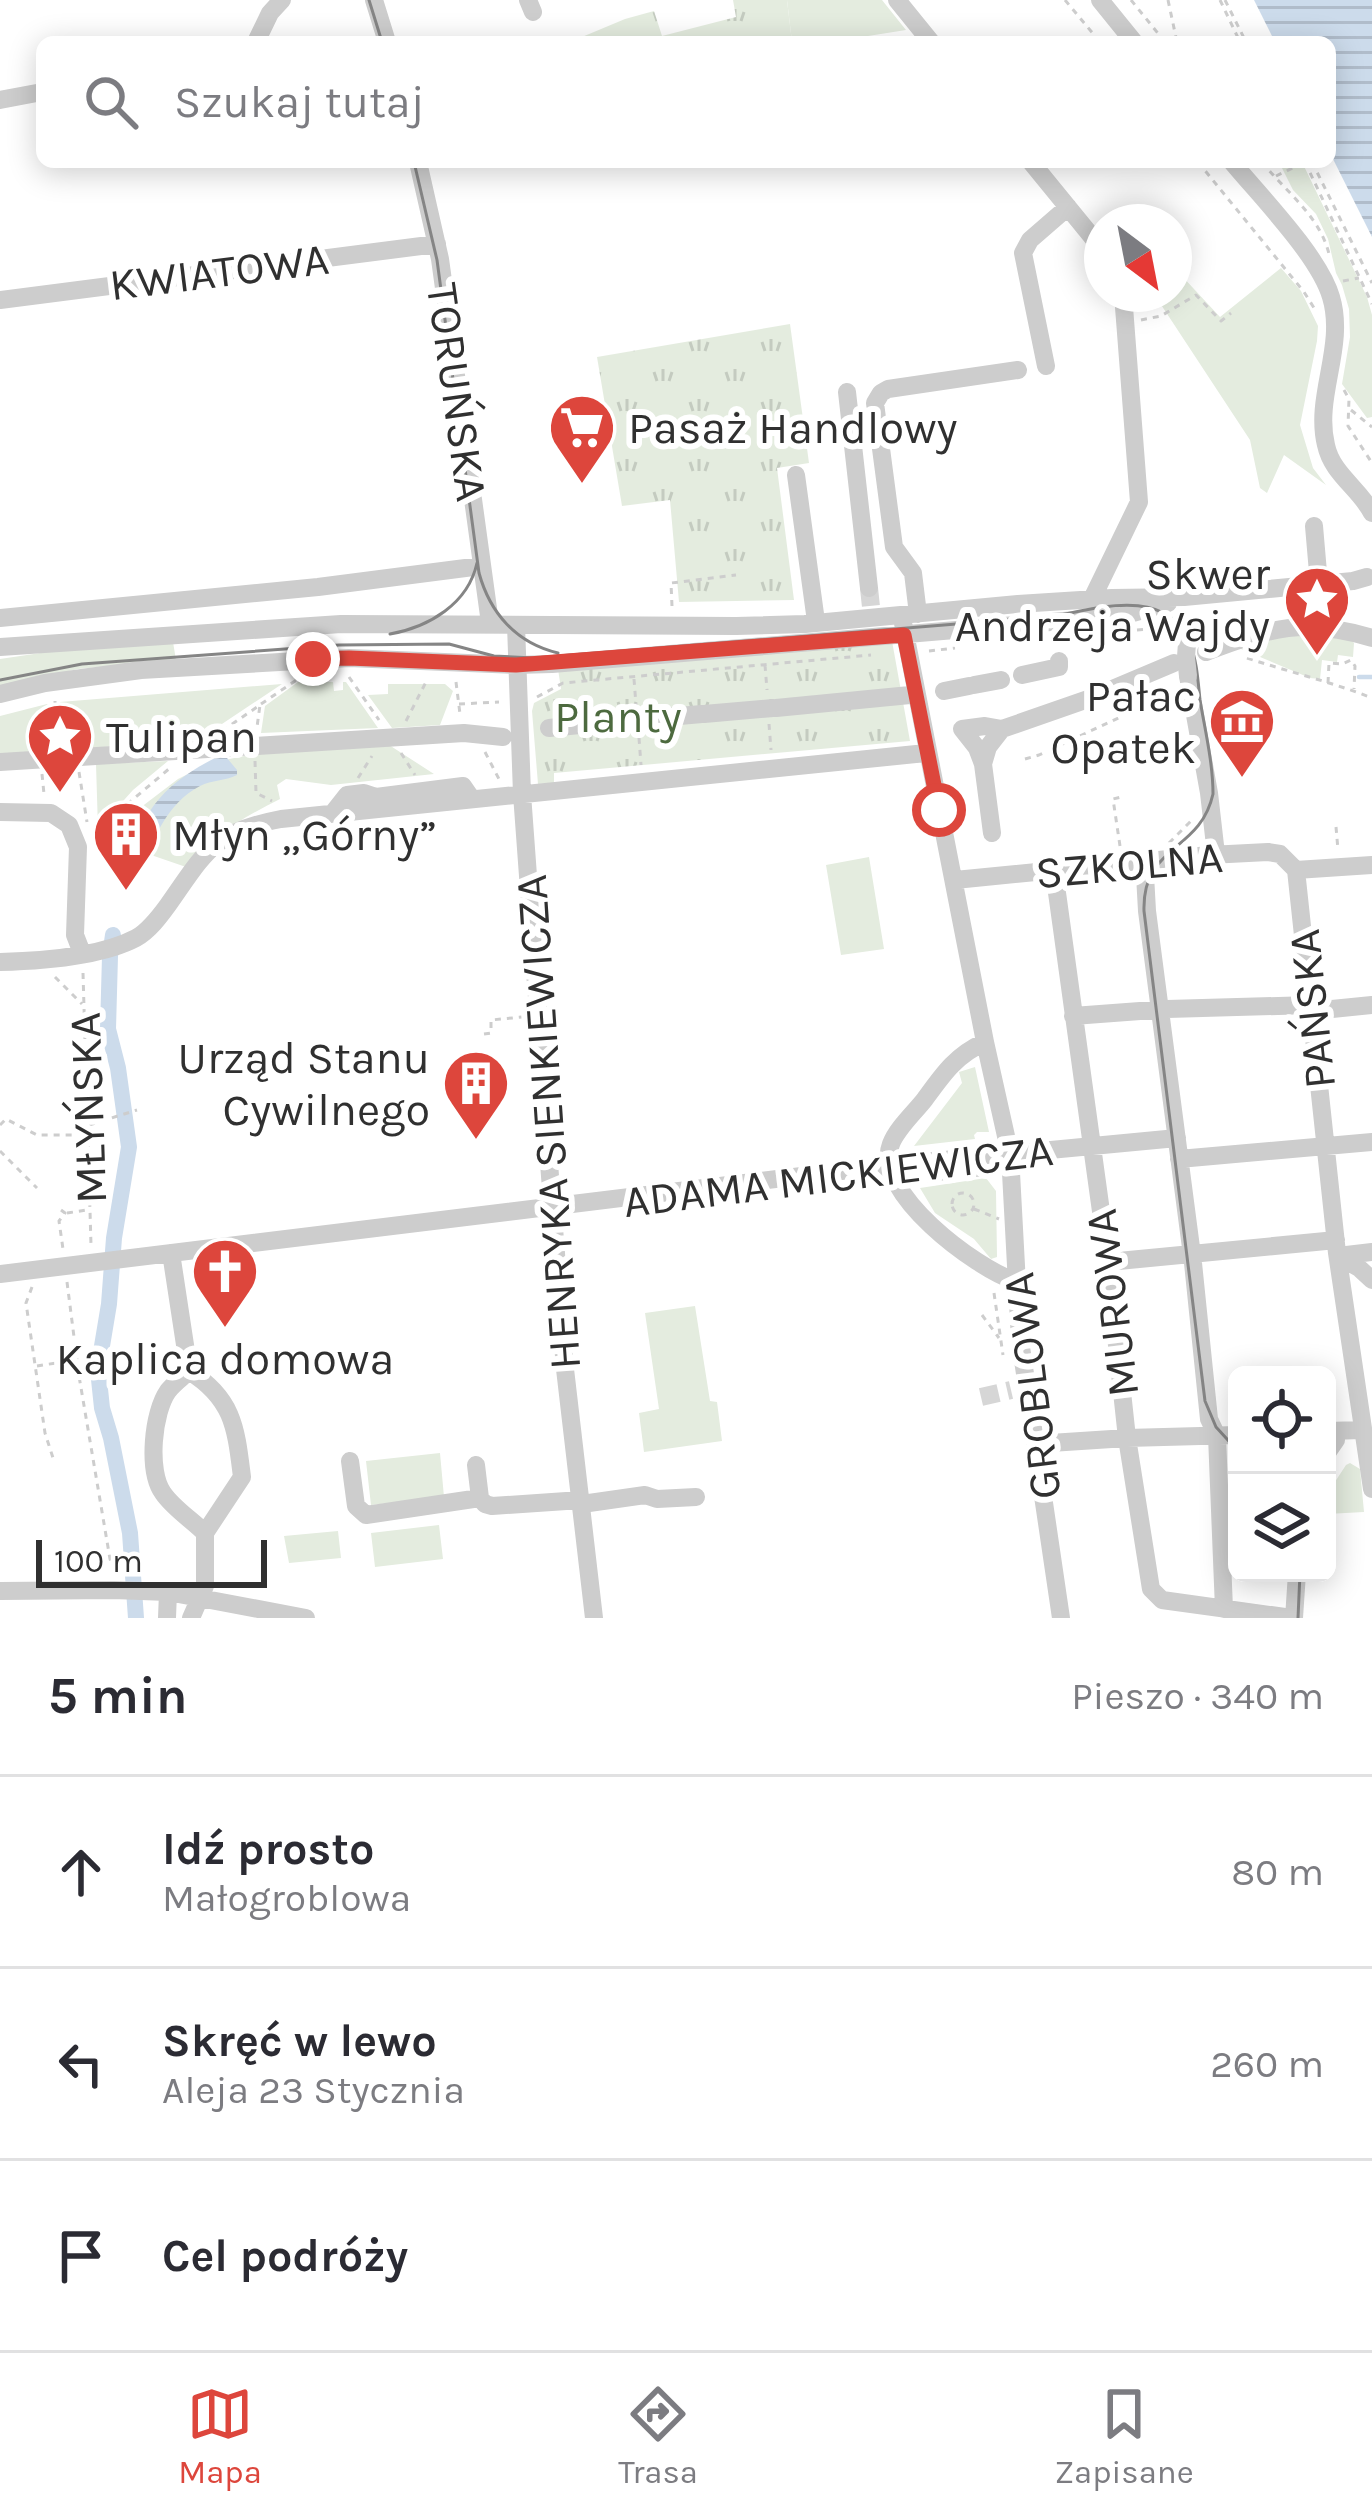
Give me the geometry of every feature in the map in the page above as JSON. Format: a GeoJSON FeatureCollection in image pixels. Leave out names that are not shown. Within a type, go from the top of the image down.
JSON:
{"type":"FeatureCollection","features":[{"type":"Feature","properties":{"kind":"street"},"geometry":{"type":"LineString","coordinates":[[259,36],[282,0]]}},
{"type":"Feature","properties":{"kind":"street"},"geometry":{"type":"LineString","coordinates":[[374,0],[385,36]]}},
{"type":"Feature","properties":{"kind":"street"},"geometry":{"type":"LineString","coordinates":[[897,0],[927,36]]}},
{"type":"Feature","properties":{"kind":"street"},"geometry":{"type":"LineString","coordinates":[[1100,0],[1129,36]]}},
{"type":"Feature","properties":{"kind":"street"},"geometry":{"type":"LineString","coordinates":[[0,100],[36,93]]}},
{"type":"Feature","properties":{"kind":"street","name":"TORUŃSKA"},"geometry":{"type":"LineString","coordinates":[[419,168],[437,244],[490,623]]}},
{"type":"Feature","properties":{"kind":"street"},"geometry":{"type":"LineString","coordinates":[[1036,168],[1084,227]]}},
{"type":"Feature","properties":{"kind":"street"},"geometry":{"type":"LineString","coordinates":[[1237,168],[1310,256],[1330,292],[1336,334],[1325,443],[1330,459],[1372,514]]}},
{"type":"Feature","properties":{"kind":"street"},"geometry":{"type":"LineString","coordinates":[[1046,366],[1023,254],[1030,240],[1068,207]]}},
{"type":"Feature","properties":{"kind":"street","name":"KWIATOWA"},"geometry":{"type":"LineString","coordinates":[[0,299],[437,244]]}},
{"type":"Feature","properties":{"kind":"street"},"geometry":{"type":"LineString","coordinates":[[1092,599],[1139,502],[1124,312]]}},
{"type":"Feature","properties":{"kind":"street","name":"GROBLOWA"},"geometry":{"type":"LineString","coordinates":[[1018,370],[888,389],[875,404],[894,547],[913,573],[908,630],[926,753],[1010,1154],[1019,1389],[1035,1444],[1060,1618]]}},
{"type":"Feature","properties":{"kind":"street"},"geometry":{"type":"LineString","coordinates":[[847,392],[870,604]]}},
{"type":"Feature","properties":{"kind":"street"},"geometry":{"type":"LineString","coordinates":[[796,475],[815,614]]}},
{"type":"Feature","properties":{"kind":"street"},"geometry":{"type":"LineString","coordinates":[[1314,526],[1319,584]]}},
{"type":"Feature","properties":{"kind":"street"},"geometry":{"type":"LineString","coordinates":[[0,618],[481,566]]}},
{"type":"Feature","properties":{"kind":"street"},"geometry":{"type":"LineString","coordinates":[[0,647],[323,625],[736,626],[870,604],[908,630],[1092,599],[1184,597],[1353,581],[1370,572]]}},
{"type":"Feature","properties":{"kind":"street"},"geometry":{"type":"LineString","coordinates":[[318,587],[323,625]]}},
{"type":"Feature","properties":{"kind":"street"},"geometry":{"type":"LineString","coordinates":[[0,694],[98,675],[313,659],[516,665],[1122,616],[1184,597]]}},
{"type":"Feature","properties":{"kind":"street"},"geometry":{"type":"LineString","coordinates":[[1184,597],[1188,628],[1181,670],[1209,793],[1216,854]]}},
{"type":"Feature","properties":{"kind":"street","name":"HENRYKA SIENKIEWICZA"},"geometry":{"type":"LineString","coordinates":[[516,625],[522,794],[565,1369],[594,1618]]}},
{"type":"Feature","properties":{"kind":"street"},"geometry":{"type":"LineString","coordinates":[[1211,650],[1293,626],[1372,638]]}},
{"type":"Feature","properties":{"kind":"street"},"geometry":{"type":"LineString","coordinates":[[549,728],[930,693],[1059,667],[1059,661]]}},
{"type":"Feature","properties":{"kind":"street"},"geometry":{"type":"LineString","coordinates":[[992,833],[983,764],[961,727],[1002,729],[1181,670]]}},
{"type":"Feature","properties":{"kind":"street"},"geometry":{"type":"LineString","coordinates":[[983,764],[988,747],[1002,729]]}},
{"type":"Feature","properties":{"kind":"street"},"geometry":{"type":"LineString","coordinates":[[0,763],[391,738],[503,737]]}},
{"type":"Feature","properties":{"kind":"street"},"geometry":{"type":"LineString","coordinates":[[0,962],[48,961],[122,943],[146,931],[222,838],[247,826],[926,753]]}},
{"type":"Feature","properties":{"kind":"street"},"geometry":{"type":"LineString","coordinates":[[332,814],[347,795],[364,793],[376,797],[463,786],[472,800]]}},
{"type":"Feature","properties":{"kind":"street"},"geometry":{"type":"LineString","coordinates":[[0,812],[46,813],[70,825],[79,858],[75,935],[92,951]]}},
{"type":"Feature","properties":{"kind":"street","name":"SZKOLNA"},"geometry":{"type":"LineString","coordinates":[[955,880],[1268,852],[1280,854],[1296,870]]}},
{"type":"Feature","properties":{"kind":"street"},"geometry":{"type":"LineString","coordinates":[[1157,860],[1145,875],[1145,887],[1209,1419],[1227,1436],[1224,1609]]}},
{"type":"Feature","properties":{"kind":"street"},"geometry":{"type":"LineString","coordinates":[[1296,870],[1372,865]]}},
{"type":"Feature","properties":{"kind":"street","name":"PAŃSKA"},"geometry":{"type":"LineString","coordinates":[[1296,870],[1337,1248],[1365,1406],[1361,1430],[1372,1489]]}},
{"type":"Feature","properties":{"kind":"street","name":"MUROWA"},"geometry":{"type":"LineString","coordinates":[[1054,871],[1151,1589],[1162,1600],[1293,1618]]}},
{"type":"Feature","properties":{"kind":"street"},"geometry":{"type":"LineString","coordinates":[[1073,1016],[1372,1004]]}},
{"type":"Feature","properties":{"kind":"street"},"geometry":{"type":"LineString","coordinates":[[985,1042],[956,1058],[890,1146],[890,1165],[896,1183],[931,1227],[995,1275],[1015,1281]]}},
{"type":"Feature","properties":{"kind":"street","name":"ADAMA MICKIEWICZA"},"geometry":{"type":"LineString","coordinates":[[0,1274],[94,1258],[171,1253],[890,1165],[1091,1146],[1325,1147],[1372,1142]]}},
{"type":"Feature","properties":{"kind":"street"},"geometry":{"type":"LineString","coordinates":[[1108,1262],[1337,1248],[1372,1252]]}},
{"type":"Feature","properties":{"kind":"street"},"geometry":{"type":"LineString","coordinates":[[1337,1248],[1372,1280]]}},
{"type":"Feature","properties":{"kind":"street"},"geometry":{"type":"LineString","coordinates":[[171,1253],[189,1371]]}},
{"type":"Feature","properties":{"kind":"street"},"geometry":{"type":"LineString","coordinates":[[189,1371],[208,1382],[226,1403],[242,1478],[205,1533],[205,1586],[195,1609]]}},
{"type":"Feature","properties":{"kind":"street"},"geometry":{"type":"LineString","coordinates":[[189,1371],[160,1406],[154,1470],[161,1492],[205,1533]]}},
{"type":"Feature","properties":{"kind":"street"},"geometry":{"type":"LineString","coordinates":[[1336,1431],[1361,1430]]}},
{"type":"Feature","properties":{"kind":"street"},"geometry":{"type":"LineString","coordinates":[[1035,1444],[1227,1436]]}},
{"type":"Feature","properties":{"kind":"street"},"geometry":{"type":"LineString","coordinates":[[350,1461],[356,1506],[366,1515],[480,1498]]}},
{"type":"Feature","properties":{"kind":"street"},"geometry":{"type":"LineString","coordinates":[[476,1465],[480,1498],[492,1506],[696,1497]]}},
{"type":"Feature","properties":{"kind":"street"},"geometry":{"type":"LineString","coordinates":[[1293,1618],[1296,1582]]}},
{"type":"Feature","properties":{"kind":"street"},"geometry":{"type":"LineString","coordinates":[[0,1591],[129,1586],[168,1592],[195,1609],[306,1618]]}},
{"type":"Feature","properties":{"kind":"street"},"geometry":{"type":"LineString","coordinates":[[167,1618],[168,1592]]}},
{"type":"Feature","properties":{"kind":"path"},"geometry":{"type":"LineString","coordinates":[[1065,0],[1095,36]]}},
{"type":"Feature","properties":{"kind":"path"},"geometry":{"type":"LineString","coordinates":[[1131,0],[1160,36]]}},
{"type":"Feature","properties":{"kind":"path"},"geometry":{"type":"LineString","coordinates":[[1168,0],[1176,36]]}},
{"type":"Feature","properties":{"kind":"path"},"geometry":{"type":"LineString","coordinates":[[1222,0],[1238,36]]}},
{"type":"Feature","properties":{"kind":"path"},"geometry":{"type":"LineString","coordinates":[[1203,168],[1304,292],[1318,316]]}},
{"type":"Feature","properties":{"kind":"path"},"geometry":{"type":"LineString","coordinates":[[1274,177],[1295,168]]}},
{"type":"Feature","properties":{"kind":"path"},"geometry":{"type":"LineString","coordinates":[[1308,168],[1372,304]]}},
{"type":"Feature","properties":{"kind":"path"},"geometry":{"type":"LineString","coordinates":[[1309,168],[1363,276],[1372,284]]}},
{"type":"Feature","properties":{"kind":"path"},"geometry":{"type":"LineString","coordinates":[[1351,280],[1363,276]]}},
{"type":"Feature","properties":{"kind":"path"},"geometry":{"type":"LineString","coordinates":[[1161,316],[1196,295],[1221,321],[1231,313]]}},
{"type":"Feature","properties":{"kind":"path"},"geometry":{"type":"LineString","coordinates":[[1339,384],[1349,399],[1348,426],[1372,463]]}},
{"type":"Feature","properties":{"kind":"path"},"geometry":{"type":"LineString","coordinates":[[1350,409],[1372,427]]}},
{"type":"Feature","properties":{"kind":"path"},"geometry":{"type":"LineString","coordinates":[[672,613],[671,583],[736,575]]}},
{"type":"Feature","properties":{"kind":"path"},"geometry":{"type":"LineString","coordinates":[[1133,631],[1152,628],[1160,620],[1166,626]]}},
{"type":"Feature","properties":{"kind":"path"},"geometry":{"type":"LineString","coordinates":[[531,700],[563,683],[908,630],[953,649]]}},
{"type":"Feature","properties":{"kind":"path"},"geometry":{"type":"LineString","coordinates":[[1211,650],[1340,684],[1372,698]]}},
{"type":"Feature","properties":{"kind":"path"},"geometry":{"type":"LineString","coordinates":[[1328,683],[1328,663],[1351,660],[1354,690]]}},
{"type":"Feature","properties":{"kind":"path"},"geometry":{"type":"LineString","coordinates":[[260,705],[299,678]]}},
{"type":"Feature","properties":{"kind":"path"},"geometry":{"type":"LineString","coordinates":[[347,795],[428,680]]}},
{"type":"Feature","properties":{"kind":"path"},"geometry":{"type":"LineString","coordinates":[[456,680],[470,734],[501,785]]}},
{"type":"Feature","properties":{"kind":"path"},"geometry":{"type":"LineString","coordinates":[[1025,759],[1168,694]]}},
{"type":"Feature","properties":{"kind":"path"},"geometry":{"type":"LineString","coordinates":[[46,813],[58,759],[55,698]]}},
{"type":"Feature","properties":{"kind":"path"},"geometry":{"type":"LineString","coordinates":[[459,704],[506,701]]}},
{"type":"Feature","properties":{"kind":"path"},"geometry":{"type":"LineString","coordinates":[[92,848],[131,801],[196,749]]}},
{"type":"Feature","properties":{"kind":"path"},"geometry":{"type":"LineString","coordinates":[[58,759],[88,825]]}},
{"type":"Feature","properties":{"kind":"path"},"geometry":{"type":"LineString","coordinates":[[1121,797],[1113,799],[1121,846]]}},
{"type":"Feature","properties":{"kind":"path"},"geometry":{"type":"LineString","coordinates":[[1336,827],[1339,868]]}},
{"type":"Feature","properties":{"kind":"path","name":"MŁYŃSKA"},"geometry":{"type":"LineString","coordinates":[[92,951],[84,1006],[94,1258]]}},
{"type":"Feature","properties":{"kind":"path"},"geometry":{"type":"LineString","coordinates":[[54,976],[84,1006]]}},
{"type":"Feature","properties":{"kind":"path"},"geometry":{"type":"LineString","coordinates":[[484,1034],[491,1034],[491,1020],[525,1017]]}},
{"type":"Feature","properties":{"kind":"path"},"geometry":{"type":"LineString","coordinates":[[87,1125],[135,1110]]}},
{"type":"Feature","properties":{"kind":"path"},"geometry":{"type":"LineString","coordinates":[[0,1125],[6,1119],[37,1136],[88,1135]]}},
{"type":"Feature","properties":{"kind":"path"},"geometry":{"type":"LineString","coordinates":[[0,1151],[38,1188]]}},
{"type":"Feature","properties":{"kind":"path"},"geometry":{"type":"LineString","coordinates":[[890,1165],[910,1182],[989,1174],[999,1184]]}},
{"type":"Feature","properties":{"kind":"path"},"geometry":{"type":"LineString","coordinates":[[959,1178],[962,1192]]}},
{"type":"Feature","properties":{"kind":"path"},"geometry":{"type":"LineString","coordinates":[[962,1192],[974,1202],[964,1215],[953,1209],[953,1198],[962,1192]]}},
{"type":"Feature","properties":{"kind":"path"},"geometry":{"type":"LineString","coordinates":[[63,1246],[59,1221],[63,1211],[90,1209]]}},
{"type":"Feature","properties":{"kind":"path"},"geometry":{"type":"LineString","coordinates":[[973,1209],[1000,1219]]}},
{"type":"Feature","properties":{"kind":"path"},"geometry":{"type":"LineString","coordinates":[[66,1276],[110,1559],[129,1586]]}},
{"type":"Feature","properties":{"kind":"path"},"geometry":{"type":"LineString","coordinates":[[33,1285],[26,1303],[45,1433],[54,1462]]}},
{"type":"Feature","properties":{"kind":"path"},"geometry":{"type":"LineString","coordinates":[[982,1315],[1001,1341]]}},
{"type":"Feature","properties":{"kind":"path"},"geometry":{"type":"LineString","coordinates":[[36,1366],[77,1360]]}},
{"type":"Feature","properties":{"kind":"green space"},"geometry":{"type":"Polygon","coordinates":[[[733,0],[787,0],[791,36],[662,36],[736,17],[733,0]]]}},
{"type":"Feature","properties":{"kind":"green space"},"geometry":{"type":"Polygon","coordinates":[[[787,0],[882,0],[906,30],[868,36],[791,36],[787,0]]]}},
{"type":"Feature","properties":{"kind":"green space"},"geometry":{"type":"Polygon","coordinates":[[[654,11],[662,36],[584,36],[625,19],[654,11]]]}},
{"type":"Feature","properties":{"kind":"green space"},"geometry":{"type":"Polygon","coordinates":[[[1282,168],[1305,168],[1367,297],[1372,315],[1372,417],[1367,418],[1342,384],[1349,309],[1328,239],[1316,214],[1293,190],[1282,168]]]}},
{"type":"Feature","properties":{"kind":"green space"},"geometry":{"type":"Polygon","coordinates":[[[1281,268],[1301,291],[1318,326],[1300,425],[1313,468],[1326,485],[1284,455],[1267,493],[1260,488],[1250,440],[1166,312],[1192,312],[1192,287],[1220,317],[1281,268]]]}},
{"type":"Feature","properties":{"kind":"green space"},"geometry":{"type":"Polygon","coordinates":[[[790,324],[809,463],[777,468],[794,600],[679,602],[670,500],[622,506],[597,357],[790,324]]]}},
{"type":"Feature","properties":{"kind":"green space","name":"Skwer Andrzeja Wajdy"},"geometry":{"type":"Polygon","coordinates":[[[1279,634],[1350,638],[1353,657],[1322,660],[1320,679],[1310,678],[1239,645],[1279,634]]]}},
{"type":"Feature","properties":{"kind":"green space","name":"Planty"},"geometry":{"type":"Polygon","coordinates":[[[892,641],[910,741],[554,773],[554,783],[538,784],[532,711],[534,703],[561,689],[558,669],[892,641]]]}},
{"type":"Feature","properties":{"kind":"green space"},"geometry":{"type":"Polygon","coordinates":[[[173,642],[176,660],[78,669],[0,686],[0,659],[173,642]]]}},
{"type":"Feature","properties":{"kind":"green space"},"geometry":{"type":"Polygon","coordinates":[[[298,682],[333,682],[334,691],[343,690],[346,682],[378,728],[261,733],[265,706],[298,682]]]}},
{"type":"Feature","properties":{"kind":"green space"},"geometry":{"type":"Polygon","coordinates":[[[282,684],[198,740],[62,750],[60,702],[282,684]]]}},
{"type":"Feature","properties":{"kind":"green space"},"geometry":{"type":"Polygon","coordinates":[[[388,684],[445,684],[453,691],[440,725],[392,728],[368,695],[388,694],[388,684]]]}},
{"type":"Feature","properties":{"kind":"green space"},"geometry":{"type":"Polygon","coordinates":[[[47,704],[53,750],[0,754],[0,716],[47,704]]]}},
{"type":"Feature","properties":{"kind":"green space"},"geometry":{"type":"Polygon","coordinates":[[[386,743],[434,774],[331,785],[286,779],[277,785],[280,799],[229,828],[186,867],[122,845],[136,811],[178,779],[210,763],[386,743]]]}},
{"type":"Feature","properties":{"kind":"green space"},"geometry":{"type":"Polygon","coordinates":[[[168,761],[133,790],[98,829],[96,764],[168,761]]]}},
{"type":"Feature","properties":{"kind":"green space"},"geometry":{"type":"Polygon","coordinates":[[[869,857],[884,949],[841,955],[826,865],[869,857]]]}},
{"type":"Feature","properties":{"kind":"green space"},"geometry":{"type":"Polygon","coordinates":[[[975,1067],[989,1132],[977,1132],[975,1139],[914,1146],[962,1083],[959,1072],[975,1067]]]}},
{"type":"Feature","properties":{"kind":"green space"},"geometry":{"type":"Polygon","coordinates":[[[986,1178],[996,1191],[997,1257],[991,1259],[974,1239],[935,1213],[920,1188],[986,1178]]]}},
{"type":"Feature","properties":{"kind":"green space"},"geometry":{"type":"Polygon","coordinates":[[[695,1306],[710,1401],[717,1402],[722,1441],[644,1452],[639,1413],[659,1409],[645,1313],[695,1306]]]}},
{"type":"Feature","properties":{"kind":"green space"},"geometry":{"type":"Polygon","coordinates":[[[440,1453],[444,1497],[371,1505],[366,1461],[440,1453]]]}},
{"type":"Feature","properties":{"kind":"green space"},"geometry":{"type":"Polygon","coordinates":[[[1346,1465],[1360,1469],[1364,1512],[1336,1514],[1336,1480],[1346,1465]]]}},
{"type":"Feature","properties":{"kind":"green space"},"geometry":{"type":"Polygon","coordinates":[[[439,1525],[443,1559],[375,1567],[371,1533],[439,1525]]]}},
{"type":"Feature","properties":{"kind":"green space"},"geometry":{"type":"Polygon","coordinates":[[[338,1531],[341,1558],[289,1563],[284,1536],[338,1531]]]}},
{"type":"Feature","properties":{"kind":"water"},"geometry":{"type":"Polygon","coordinates":[[[1254,0],[1372,0],[1372,237],[1336,165],[1336,36],[1272,36],[1254,0]]]}},
{"type":"Feature","properties":{"kind":"water"},"geometry":{"type":"Polygon","coordinates":[[[217,757],[227,758],[237,775],[188,793],[162,824],[140,873],[125,868],[139,830],[157,801],[182,778],[217,757]]]}},
{"type":"Feature","properties":{"kind":"waterway"},"geometry":{"type":"LineString","coordinates":[[1359,677],[1372,677]]}},
{"type":"Feature","properties":{"kind":"waterway"},"geometry":{"type":"LineString","coordinates":[[113,935],[108,1029],[129,1147],[98,1370],[130,1533],[136,1618]]}},
{"type":"Feature","properties":{"kind":"tunnel"},"geometry":{"type":"LineString","coordinates":[[869,588],[871,607]]}},
{"type":"Feature","properties":{"kind":"tunnel"},"geometry":{"type":"LineString","coordinates":[[981,1397],[1011,1390]]}},
{"type":"Feature","properties":{"kind":"tram line"},"geometry":{"type":"LineString","coordinates":[[369,0],[380,36]]}},
{"type":"Feature","properties":{"kind":"tram line"},"geometry":{"type":"LineString","coordinates":[[415,168],[437,260],[479,573],[490,601],[507,624],[529,642],[558,653]]}},
{"type":"Feature","properties":{"kind":"tram line"},"geometry":{"type":"LineString","coordinates":[[390,634],[419,626],[445,611],[465,590],[477,563]]}},
{"type":"Feature","properties":{"kind":"tram line"},"geometry":{"type":"LineString","coordinates":[[0,680],[82,664],[339,645],[449,644],[494,656],[534,658],[1056,616],[1112,606],[1132,605],[1166,614],[1180,626],[1194,657],[1213,794],[1196,828],[1152,873],[1144,911],[1205,1401],[1216,1427],[1228,1440]]}},
{"type":"Feature","properties":{"kind":"tram line"},"geometry":{"type":"LineString","coordinates":[[1298,1618],[1300,1582]]}},
{"type":"Feature","properties":{"kind":"place","name":"Pasaż Handlowy"},"geometry":{"type":"Point","coordinates":[582,486]}},
{"type":"Feature","properties":{"kind":"place","name":"Skwer Andrzeja Wajdy"},"geometry":{"type":"Point","coordinates":[1317,658]}},
{"type":"Feature","properties":{"kind":"place","name":"Pałac Opatek"},"geometry":{"type":"Point","coordinates":[1242,780]}},
{"type":"Feature","properties":{"kind":"place","name":"Tulipan"},"geometry":{"type":"Point","coordinates":[60,795]}},
{"type":"Feature","properties":{"kind":"place","name":"Młyn „Górny”"},"geometry":{"type":"Point","coordinates":[126,893]}},
{"type":"Feature","properties":{"kind":"place","name":"Urząd Stanu Cywilnego"},"geometry":{"type":"Point","coordinates":[476,1142]}},
{"type":"Feature","properties":{"kind":"place","name":"Kaplica domowa"},"geometry":{"type":"Point","coordinates":[225,1330]}},
{"type":"Feature","properties":{"kind":"route"},"geometry":{"type":"LineString","coordinates":[[313,659],[516,665],[904,635],[939,810]]}}]}
